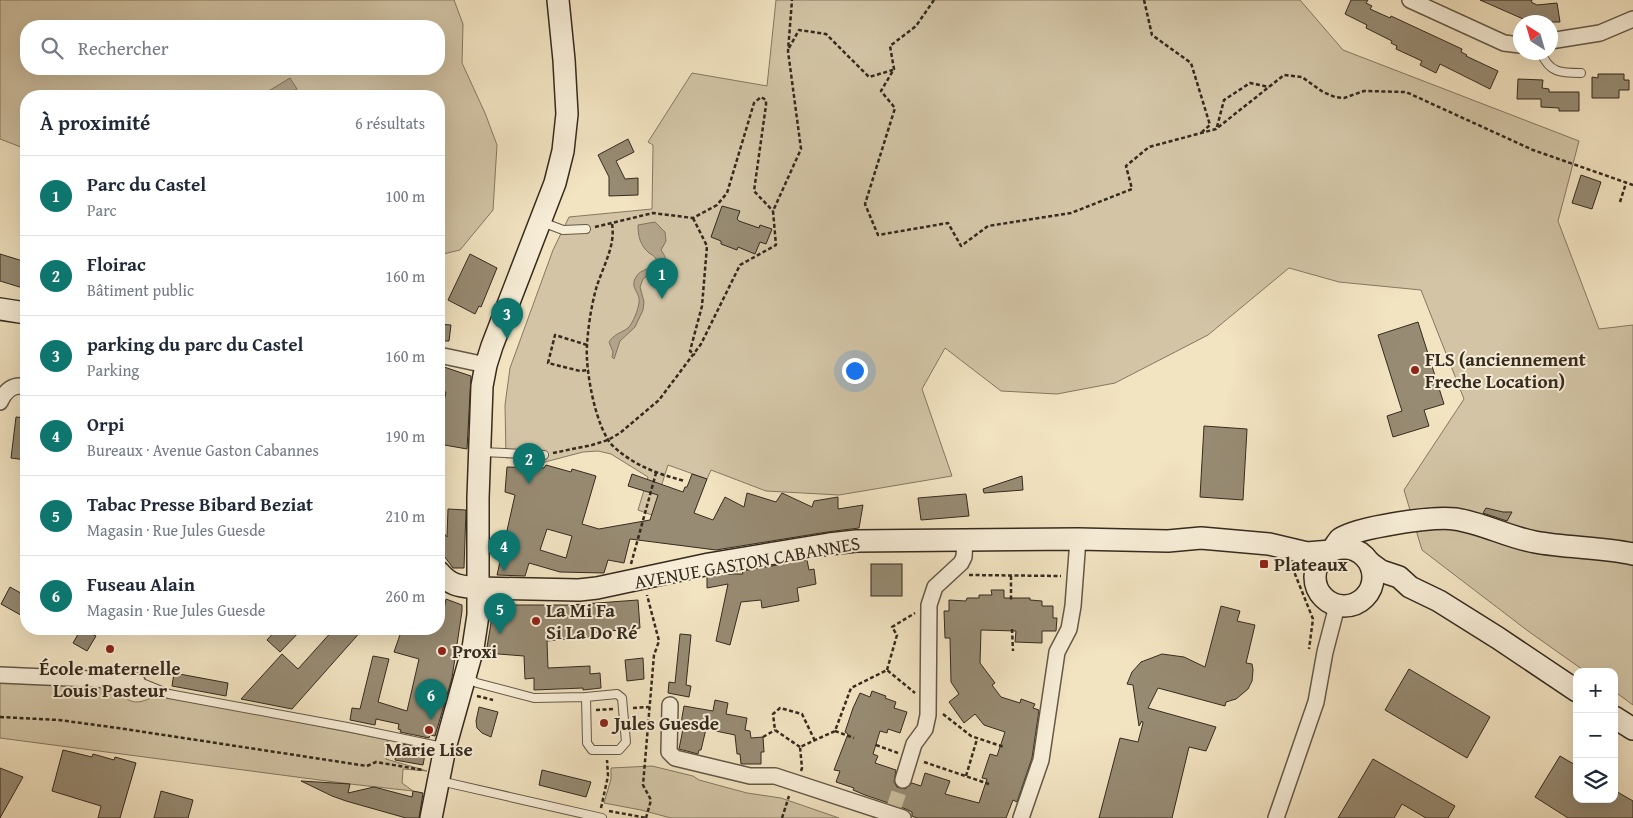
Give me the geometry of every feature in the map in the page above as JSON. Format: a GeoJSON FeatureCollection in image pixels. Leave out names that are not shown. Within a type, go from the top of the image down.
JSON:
{"type":"FeatureCollection","features":[{"type":"Feature","properties":{"kind":"main road"},"geometry":{"type":"LineString","coordinates":[[431,818],[432,776],[445,748],[466,677],[478,615],[477,534],[482,386],[486,365],[555,183],[563,151],[567,114],[558,0]]}},
{"type":"Feature","properties":{"kind":"main road"},"geometry":{"type":"LineString","coordinates":[[0,310],[20,312]]}},
{"type":"Feature","properties":{"kind":"main road"},"geometry":{"type":"LineString","coordinates":[[1410,587],[1395,586],[1381,589],[1368,594],[1354,605],[1337,606],[1329,603],[1317,590],[1315,572],[1318,564],[1331,551],[1363,547],[1376,533],[1386,526],[1432,518],[1476,523],[1526,541],[1633,554]]}},
{"type":"Feature","properties":{"kind":"main road","name":"AVENUE GASTON CABANNES"},"geometry":{"type":"LineString","coordinates":[[445,578],[452,584],[477,588],[579,590],[597,588],[709,564],[856,541],[1168,540],[1201,538],[1269,544],[1307,553],[1331,551]]}},
{"type":"Feature","properties":{"kind":"main road","name":"AVENUE GASTON CABANNES"},"geometry":{"type":"LineString","coordinates":[[1168,540],[1199,547],[1265,554],[1294,563],[1315,581]]}},
{"type":"Feature","properties":{"kind":"main road"},"geometry":{"type":"LineString","coordinates":[[1363,547],[1381,571],[1399,577],[1410,587],[1439,601],[1498,638],[1573,689]]}},
{"type":"Feature","properties":{"kind":"main road"},"geometry":{"type":"LineString","coordinates":[[1363,547],[1373,579],[1372,587],[1368,594]]}},
{"type":"Feature","properties":{"kind":"main road"},"geometry":{"type":"LineString","coordinates":[[1618,720],[1633,729]]}},
{"type":"Feature","properties":{"kind":"street"},"geometry":{"type":"LineString","coordinates":[[1410,0],[1504,43],[1513,44]]}},
{"type":"Feature","properties":{"kind":"street"},"geometry":{"type":"LineString","coordinates":[[1558,40],[1600,33],[1633,20]]}},
{"type":"Feature","properties":{"kind":"street"},"geometry":{"type":"LineString","coordinates":[[445,355],[486,365]]}},
{"type":"Feature","properties":{"kind":"street"},"geometry":{"type":"LineString","coordinates":[[0,402],[5,393],[13,387],[20,386]]}},
{"type":"Feature","properties":{"kind":"street"},"geometry":{"type":"LineString","coordinates":[[1022,818],[1041,760],[1056,652],[1069,630],[1076,576],[1078,539]]}},
{"type":"Feature","properties":{"kind":"street"},"geometry":{"type":"LineString","coordinates":[[902,780],[914,744],[924,728],[929,703],[929,605],[935,587],[961,563],[964,557],[965,540]]}},
{"type":"Feature","properties":{"kind":"street"},"geometry":{"type":"LineString","coordinates":[[1276,818],[1316,702],[1325,652],[1337,606]]}},
{"type":"Feature","properties":{"kind":"street"},"geometry":{"type":"LineString","coordinates":[[0,675],[137,681]]}},
{"type":"Feature","properties":{"kind":"street"},"geometry":{"type":"LineString","coordinates":[[670,705],[669,752],[674,758],[750,776],[775,776],[896,813]]}},
{"type":"Feature","properties":{"kind":"lane"},"geometry":{"type":"LineString","coordinates":[[1545,60],[1550,68],[1559,72],[1581,73]]}},
{"type":"Feature","properties":{"kind":"lane"},"geometry":{"type":"LineString","coordinates":[[540,221],[563,230],[586,229]]}},
{"type":"Feature","properties":{"kind":"lane"},"geometry":{"type":"LineString","coordinates":[[480,452],[544,455]]}},
{"type":"Feature","properties":{"kind":"lane"},"geometry":{"type":"LineString","coordinates":[[466,677],[478,684],[534,698],[586,697],[617,694],[622,698],[626,742],[619,750],[592,750],[587,743],[586,697]]}},
{"type":"Feature","properties":{"kind":"lane"},"geometry":{"type":"LineString","coordinates":[[137,681],[169,694],[347,727],[445,748]]}},
{"type":"Feature","properties":{"kind":"lane"},"geometry":{"type":"LineString","coordinates":[[432,776],[601,818]]}},
{"type":"Feature","properties":{"kind":"path"},"geometry":{"type":"LineString","coordinates":[[544,455],[608,440],[620,433],[658,400],[695,355],[740,265],[776,245],[773,211],[801,149],[788,51],[792,0]]}},
{"type":"Feature","properties":{"kind":"path"},"geometry":{"type":"LineString","coordinates":[[934,0],[916,26],[890,46],[894,70],[881,92],[895,108],[865,204],[878,235],[948,223],[961,246],[988,226],[1072,213],[1132,189],[1126,166],[1149,147],[1216,129],[1284,75],[1302,77],[1323,92],[1335,97],[1344,98],[1364,91],[1406,92],[1533,150],[1633,186]]}},
{"type":"Feature","properties":{"kind":"path"},"geometry":{"type":"LineString","coordinates":[[1144,0],[1152,35],[1191,63],[1210,125],[1201,133]]}},
{"type":"Feature","properties":{"kind":"path"},"geometry":{"type":"LineString","coordinates":[[788,51],[799,30],[826,34],[869,77],[894,70]]}},
{"type":"Feature","properties":{"kind":"path"},"geometry":{"type":"LineString","coordinates":[[1216,129],[1224,100],[1250,83],[1270,87]]}},
{"type":"Feature","properties":{"kind":"path"},"geometry":{"type":"LineString","coordinates":[[586,229],[653,213],[693,218],[717,205],[727,194],[754,103],[761,98],[766,100],[766,105],[754,191],[773,211]]}},
{"type":"Feature","properties":{"kind":"path"},"geometry":{"type":"LineString","coordinates":[[1620,202],[1626,183]]}},
{"type":"Feature","properties":{"kind":"path"},"geometry":{"type":"LineString","coordinates":[[693,218],[707,246],[702,306],[690,351],[695,355]]}},
{"type":"Feature","properties":{"kind":"path"},"geometry":{"type":"LineString","coordinates":[[612,224],[614,235],[595,290],[587,345],[592,397],[603,430],[613,446],[656,473],[685,481]]}},
{"type":"Feature","properties":{"kind":"path"},"geometry":{"type":"LineString","coordinates":[[587,345],[556,335],[548,363],[580,371],[589,370]]}},
{"type":"Feature","properties":{"kind":"path"},"geometry":{"type":"LineString","coordinates":[[646,818],[651,800],[643,785],[654,655],[659,640],[636,580],[628,575],[656,473]]}},
{"type":"Feature","properties":{"kind":"path"},"geometry":{"type":"LineString","coordinates":[[1294,563],[1292,569],[1313,619],[1309,654]]}},
{"type":"Feature","properties":{"kind":"path"},"geometry":{"type":"LineString","coordinates":[[963,575],[1076,576]]}},
{"type":"Feature","properties":{"kind":"path"},"geometry":{"type":"LineString","coordinates":[[1011,576],[1011,600]]}},
{"type":"Feature","properties":{"kind":"path"},"geometry":{"type":"LineString","coordinates":[[835,731],[851,688],[887,670],[898,635],[892,627],[911,616]]}},
{"type":"Feature","properties":{"kind":"path"},"geometry":{"type":"LineString","coordinates":[[1012,629],[1012,651]]}},
{"type":"Feature","properties":{"kind":"path"},"geometry":{"type":"LineString","coordinates":[[887,670],[971,736],[1004,748]]}},
{"type":"Feature","properties":{"kind":"path"},"geometry":{"type":"LineString","coordinates":[[800,747],[775,730],[773,714],[780,708],[802,714],[815,740]]}},
{"type":"Feature","properties":{"kind":"path"},"geometry":{"type":"LineString","coordinates":[[0,717],[59,720],[367,766],[376,762],[432,776]]}},
{"type":"Feature","properties":{"kind":"path"},"geometry":{"type":"LineString","coordinates":[[763,738],[775,730]]}},
{"type":"Feature","properties":{"kind":"path"},"geometry":{"type":"LineString","coordinates":[[800,747],[835,731],[854,738]]}},
{"type":"Feature","properties":{"kind":"path"},"geometry":{"type":"LineString","coordinates":[[966,776],[977,739]]}},
{"type":"Feature","properties":{"kind":"path"},"geometry":{"type":"LineString","coordinates":[[876,745],[989,784]]}},
{"type":"Feature","properties":{"kind":"path"},"geometry":{"type":"LineString","coordinates":[[782,818],[802,768],[800,747]]}},
{"type":"Feature","properties":{"kind":"path"},"geometry":{"type":"LineString","coordinates":[[601,818],[608,776],[606,750]]}},
{"type":"Feature","properties":{"kind":"shaded area"},"geometry":{"type":"Polygon","coordinates":[[[0,0],[454,0],[463,24],[462,63],[485,113],[497,145],[493,210],[460,250],[445,254],[445,90],[20,90],[20,147],[0,139],[0,0]]]}},
{"type":"Feature","properties":{"kind":"shaded area"},"geometry":{"type":"Polygon","coordinates":[[[776,0],[1300,0],[1343,50],[1579,141],[1558,221],[1599,329],[1633,325],[1633,705],[1618,694],[1618,668],[1580,668],[1528,631],[1422,550],[1404,490],[1464,399],[1421,290],[1339,282],[1289,268],[1208,335],[1115,383],[1057,394],[1001,391],[945,348],[922,389],[952,476],[839,495],[766,491],[711,470],[707,479],[668,465],[652,515],[638,510],[648,477],[611,454],[598,451],[583,452],[545,462],[526,457],[506,458],[505,405],[510,368],[553,250],[569,217],[652,209],[653,145],[648,142],[692,73],[767,86],[776,0]]]}},
{"type":"Feature","properties":{"kind":"shaded area"},"geometry":{"type":"Polygon","coordinates":[[[290,78],[297,89],[295,90],[270,90],[290,78]]]}},
{"type":"Feature","properties":{"kind":"shaded area"},"geometry":{"type":"Polygon","coordinates":[[[655,222],[665,232],[666,241],[661,250],[666,261],[665,266],[653,271],[643,279],[640,287],[644,302],[643,310],[635,327],[620,341],[614,359],[609,342],[615,335],[630,326],[638,306],[639,299],[634,287],[634,281],[638,274],[657,262],[642,244],[638,225],[655,222]]]}},
{"type":"Feature","properties":{"kind":"shaded area"},"geometry":{"type":"Polygon","coordinates":[[[0,679],[116,683],[124,696],[133,702],[144,701],[158,694],[388,740],[386,759],[427,771],[403,769],[402,783],[413,791],[0,738],[0,679]]]}},
{"type":"Feature","properties":{"kind":"shaded area"},"geometry":{"type":"Polygon","coordinates":[[[652,766],[693,776],[699,780],[747,793],[781,798],[839,818],[671,818],[604,803],[611,779],[611,768],[652,766]]]}},
{"type":"Feature","properties":{"kind":"building"},"geometry":{"type":"Polygon","coordinates":[[[1351,0],[1368,0],[1366,3],[1372,6],[1370,9],[1390,18],[1391,16],[1462,49],[1461,52],[1466,56],[1498,71],[1490,89],[1440,64],[1436,73],[1420,65],[1422,61],[1396,49],[1397,46],[1391,43],[1392,41],[1366,28],[1367,25],[1345,14],[1351,0]]]}},
{"type":"Feature","properties":{"kind":"building"},"geometry":{"type":"Polygon","coordinates":[[[1480,0],[1532,0],[1531,2],[1537,5],[1557,3],[1560,22],[1558,22],[1558,15],[1514,15],[1480,0]]]}},
{"type":"Feature","properties":{"kind":"building"},"geometry":{"type":"Polygon","coordinates":[[[1598,74],[1624,74],[1624,80],[1629,80],[1629,90],[1619,90],[1619,98],[1592,98],[1592,77],[1598,78],[1598,74]]]}},
{"type":"Feature","properties":{"kind":"building"},"geometry":{"type":"Polygon","coordinates":[[[1518,79],[1543,80],[1542,88],[1549,89],[1549,92],[1579,92],[1579,111],[1559,111],[1559,108],[1541,107],[1541,99],[1517,99],[1518,79]]]}},
{"type":"Feature","properties":{"kind":"building"},"geometry":{"type":"Polygon","coordinates":[[[628,139],[634,152],[616,161],[625,179],[638,178],[638,195],[609,196],[609,177],[598,155],[628,139]]]}},
{"type":"Feature","properties":{"kind":"building"},"geometry":{"type":"Polygon","coordinates":[[[1581,175],[1601,182],[1592,209],[1572,203],[1581,175]]]}},
{"type":"Feature","properties":{"kind":"building"},"geometry":{"type":"Polygon","coordinates":[[[722,206],[740,211],[737,219],[739,221],[759,228],[760,225],[772,229],[766,244],[760,242],[755,254],[738,247],[737,250],[721,244],[721,241],[711,237],[722,206]]]}},
{"type":"Feature","properties":{"kind":"building"},"geometry":{"type":"Polygon","coordinates":[[[0,254],[20,260],[20,287],[0,281],[0,254]]]}},
{"type":"Feature","properties":{"kind":"building"},"geometry":{"type":"Polygon","coordinates":[[[470,254],[497,268],[481,307],[479,306],[475,314],[448,300],[470,254]]]}},
{"type":"Feature","properties":{"kind":"building"},"geometry":{"type":"Polygon","coordinates":[[[1418,322],[1444,404],[1424,410],[1429,426],[1393,437],[1387,416],[1402,411],[1378,335],[1418,322]]]}},
{"type":"Feature","properties":{"kind":"building"},"geometry":{"type":"Polygon","coordinates":[[[445,324],[451,325],[449,341],[445,341],[445,324]]]}},
{"type":"Feature","properties":{"kind":"building"},"geometry":{"type":"Polygon","coordinates":[[[445,367],[471,376],[467,449],[445,445],[445,367]]]}},
{"type":"Feature","properties":{"kind":"building"},"geometry":{"type":"Polygon","coordinates":[[[16,417],[20,417],[20,459],[11,458],[16,417]]]}},
{"type":"Feature","properties":{"kind":"building"},"geometry":{"type":"Polygon","coordinates":[[[1204,426],[1247,429],[1243,500],[1200,497],[1204,426]]]}},
{"type":"Feature","properties":{"kind":"building"},"geometry":{"type":"Polygon","coordinates":[[[546,465],[571,472],[572,469],[596,476],[582,524],[599,529],[650,520],[658,495],[628,486],[632,474],[683,492],[692,474],[707,479],[694,513],[713,520],[725,497],[744,507],[747,493],[776,502],[782,493],[812,507],[814,501],[838,497],[838,509],[863,505],[859,528],[716,550],[630,539],[624,563],[608,560],[604,573],[560,572],[529,563],[525,576],[497,575],[515,495],[505,492],[507,467],[544,468],[546,465]],[[547,529],[540,550],[566,558],[572,536],[547,529]]]}},
{"type":"Feature","properties":{"kind":"building"},"geometry":{"type":"Polygon","coordinates":[[[1022,476],[1023,490],[984,493],[983,489],[1022,476]]]}},
{"type":"Feature","properties":{"kind":"building"},"geometry":{"type":"Polygon","coordinates":[[[966,494],[969,516],[921,520],[918,498],[966,494]]]}},
{"type":"Feature","properties":{"kind":"building"},"geometry":{"type":"Polygon","coordinates":[[[1486,508],[1512,512],[1507,521],[1483,513],[1486,508]]]}},
{"type":"Feature","properties":{"kind":"building"},"geometry":{"type":"Polygon","coordinates":[[[448,509],[466,510],[464,568],[453,568],[445,557],[445,534],[447,537],[448,509]]]}},
{"type":"Feature","properties":{"kind":"building"},"geometry":{"type":"Polygon","coordinates":[[[807,560],[809,570],[814,569],[816,584],[797,588],[799,601],[762,608],[761,600],[741,602],[730,645],[716,641],[728,584],[707,588],[707,577],[743,574],[742,571],[807,560]]]}},
{"type":"Feature","properties":{"kind":"building"},"geometry":{"type":"Polygon","coordinates":[[[871,564],[902,564],[902,596],[871,596],[871,564]]]}},
{"type":"Feature","properties":{"kind":"building"},"geometry":{"type":"Polygon","coordinates":[[[10,587],[20,593],[20,615],[1,604],[10,587]]]}},
{"type":"Feature","properties":{"kind":"building"},"geometry":{"type":"Polygon","coordinates":[[[991,590],[1004,590],[1004,598],[1030,598],[1030,600],[1042,601],[1042,606],[1053,606],[1053,618],[1057,618],[1056,631],[1042,631],[1042,643],[1015,642],[1016,631],[981,630],[980,663],[995,683],[992,685],[1001,697],[1020,703],[1021,699],[1035,704],[1033,708],[1039,710],[1032,758],[1017,802],[1013,800],[1006,818],[917,818],[912,816],[912,812],[906,809],[865,795],[853,790],[854,788],[836,782],[840,771],[834,770],[848,734],[845,732],[853,708],[860,693],[870,697],[872,691],[896,702],[894,708],[907,712],[900,733],[888,729],[887,733],[880,731],[873,754],[878,756],[875,763],[896,770],[894,782],[897,787],[905,789],[912,783],[921,786],[925,773],[950,781],[945,794],[979,803],[987,779],[982,778],[990,754],[997,756],[1005,732],[984,725],[975,714],[964,723],[949,702],[959,694],[951,682],[950,638],[945,638],[944,611],[949,611],[949,600],[966,601],[967,598],[979,598],[979,595],[992,595],[991,590]]]}},
{"type":"Feature","properties":{"kind":"building"},"geometry":{"type":"Polygon","coordinates":[[[446,599],[462,605],[462,611],[452,678],[435,736],[430,735],[429,738],[400,732],[401,730],[398,729],[399,724],[376,719],[375,725],[350,720],[352,708],[360,709],[373,656],[389,659],[378,702],[407,711],[419,659],[394,652],[400,635],[445,635],[446,599]]]}},
{"type":"Feature","properties":{"kind":"building"},"geometry":{"type":"Polygon","coordinates":[[[638,600],[640,628],[590,633],[590,637],[547,641],[548,668],[590,666],[590,674],[600,673],[601,688],[534,690],[534,678],[525,679],[524,656],[486,653],[494,605],[569,605],[638,600]]]}},
{"type":"Feature","properties":{"kind":"building"},"geometry":{"type":"Polygon","coordinates":[[[1221,606],[1240,611],[1237,621],[1255,625],[1246,663],[1252,664],[1253,670],[1252,681],[1248,689],[1236,699],[1226,702],[1225,706],[1158,688],[1148,708],[1216,727],[1206,751],[1189,747],[1172,818],[1099,818],[1120,738],[1138,742],[1143,723],[1142,721],[1139,726],[1133,685],[1127,684],[1132,672],[1141,662],[1162,654],[1184,657],[1205,667],[1221,606]]]}},
{"type":"Feature","properties":{"kind":"building"},"geometry":{"type":"Polygon","coordinates":[[[680,634],[691,635],[686,685],[691,686],[689,697],[668,693],[669,682],[675,683],[680,634]]]}},
{"type":"Feature","properties":{"kind":"building"},"geometry":{"type":"Polygon","coordinates":[[[78,635],[96,636],[87,651],[73,643],[78,635]]]}},
{"type":"Feature","properties":{"kind":"building"},"geometry":{"type":"Polygon","coordinates":[[[272,635],[296,635],[280,652],[267,640],[272,635]]]}},
{"type":"Feature","properties":{"kind":"building"},"geometry":{"type":"Polygon","coordinates":[[[329,635],[358,635],[292,709],[241,699],[282,654],[298,669],[329,635]]]}},
{"type":"Feature","properties":{"kind":"building"},"geometry":{"type":"Polygon","coordinates":[[[643,658],[644,679],[627,681],[625,660],[643,658]]]}},
{"type":"Feature","properties":{"kind":"building"},"geometry":{"type":"Polygon","coordinates":[[[1409,669],[1490,717],[1467,758],[1385,710],[1409,669]]]}},
{"type":"Feature","properties":{"kind":"building"},"geometry":{"type":"Polygon","coordinates":[[[174,673],[228,683],[226,696],[172,686],[174,673]]]}},
{"type":"Feature","properties":{"kind":"building"},"geometry":{"type":"Polygon","coordinates":[[[715,700],[728,703],[726,714],[747,718],[745,730],[750,731],[751,738],[763,737],[764,752],[761,752],[761,764],[741,764],[740,754],[737,754],[735,735],[706,729],[701,750],[699,750],[698,754],[679,749],[683,729],[680,729],[684,706],[713,711],[715,700]]]}},
{"type":"Feature","properties":{"kind":"building"},"geometry":{"type":"Polygon","coordinates":[[[479,707],[498,712],[491,737],[482,733],[477,728],[476,721],[479,707]]]}},
{"type":"Feature","properties":{"kind":"building"},"geometry":{"type":"Polygon","coordinates":[[[398,743],[426,749],[423,765],[395,760],[398,743]]]}},
{"type":"Feature","properties":{"kind":"building"},"geometry":{"type":"Polygon","coordinates":[[[63,750],[92,757],[93,754],[114,760],[115,757],[136,763],[120,818],[98,818],[101,806],[52,791],[63,750]]]}},
{"type":"Feature","properties":{"kind":"building"},"geometry":{"type":"Polygon","coordinates":[[[1560,756],[1573,764],[1573,803],[1618,803],[1618,792],[1633,801],[1633,818],[1568,818],[1535,797],[1560,756]]]}},
{"type":"Feature","properties":{"kind":"building"},"geometry":{"type":"Polygon","coordinates":[[[1373,759],[1455,806],[1448,818],[1426,818],[1402,804],[1394,818],[1338,818],[1373,759]]]}},
{"type":"Feature","properties":{"kind":"building"},"geometry":{"type":"Polygon","coordinates":[[[0,768],[23,777],[0,818],[0,768]]]}},
{"type":"Feature","properties":{"kind":"building"},"geometry":{"type":"Polygon","coordinates":[[[542,770],[591,782],[586,797],[539,785],[542,770]]]}},
{"type":"Feature","properties":{"kind":"building"},"geometry":{"type":"Polygon","coordinates":[[[301,781],[350,784],[348,793],[374,787],[412,797],[413,791],[423,793],[419,818],[406,818],[346,801],[301,781]]]}},
{"type":"Feature","properties":{"kind":"building"},"geometry":{"type":"Polygon","coordinates":[[[161,791],[193,800],[188,818],[154,818],[161,791]]]}},
{"type":"Feature","properties":{"kind":"tunnel"},"geometry":{"type":"LineString","coordinates":[[894,807],[903,780]]}},
{"type":"Feature","properties":{"kind":"place","name":"Parc du Castel"},"geometry":{"type":"Point","coordinates":[662,299]}},
{"type":"Feature","properties":{"kind":"place","name":"parking du parc du Castel"},"geometry":{"type":"Point","coordinates":[507,339]}},
{"type":"Feature","properties":{"kind":"place","name":"FLS (anciennement Freche Location)"},"geometry":{"type":"Point","coordinates":[1415,370]}},
{"type":"Feature","properties":{"kind":"place","name":"Floirac"},"geometry":{"type":"Point","coordinates":[529,484]}},
{"type":"Feature","properties":{"kind":"place","name":"Plateaux"},"geometry":{"type":"Point","coordinates":[1264,564]}},
{"type":"Feature","properties":{"kind":"place","name":"Orpi"},"geometry":{"type":"Point","coordinates":[504,571]}},
{"type":"Feature","properties":{"kind":"place","name":"La Mi Fa Si La Do Ré"},"geometry":{"type":"Point","coordinates":[536,621]}},
{"type":"Feature","properties":{"kind":"place","name":"Tabac Presse Bibard Beziat"},"geometry":{"type":"Point","coordinates":[500,634]}},
{"type":"Feature","properties":{"kind":"place","name":"École maternelle Louis Pasteur"},"geometry":{"type":"Point","coordinates":[110,649]}},
{"type":"Feature","properties":{"kind":"place","name":"Proxi"},"geometry":{"type":"Point","coordinates":[442,651]}},
{"type":"Feature","properties":{"kind":"place","name":"Fuseau Alain"},"geometry":{"type":"Point","coordinates":[431,720]}},
{"type":"Feature","properties":{"kind":"place","name":"Jules Guesde"},"geometry":{"type":"Point","coordinates":[604,723]}},
{"type":"Feature","properties":{"kind":"place","name":"Marie Lise"},"geometry":{"type":"Point","coordinates":[429,730]}}]}
